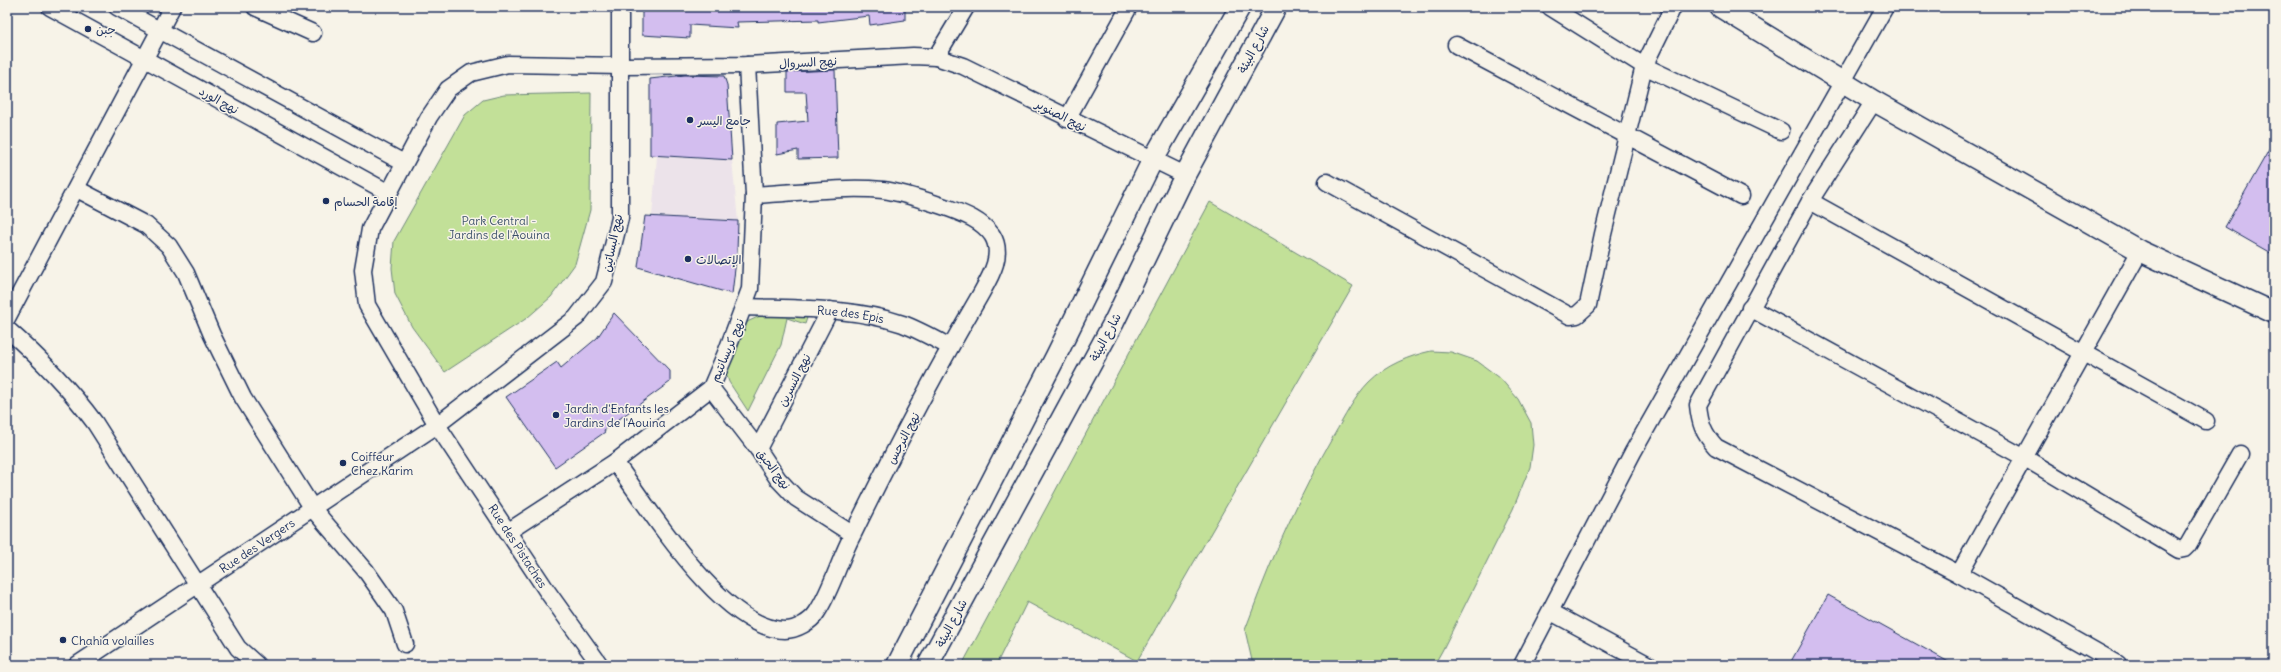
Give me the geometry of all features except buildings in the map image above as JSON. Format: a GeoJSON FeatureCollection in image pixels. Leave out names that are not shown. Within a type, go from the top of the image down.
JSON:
{"type":"FeatureCollection","features":[{"type":"Feature","properties":{"kind":"street","name":"نهج الورد"},"geometry":{"type":"LineString","coordinates":[[50,7],[389,193]]}},
{"type":"Feature","properties":{"kind":"street"},"geometry":{"type":"LineString","coordinates":[[117,7],[404,163]]}},
{"type":"Feature","properties":{"kind":"street"},"geometry":{"type":"LineString","coordinates":[[7,318],[146,60],[172,7]]}},
{"type":"Feature","properties":{"kind":"street"},"geometry":{"type":"LineString","coordinates":[[255,7],[313,33]]}},
{"type":"Feature","properties":{"kind":"street","name":"نهج البساتين"},"geometry":{"type":"LineString","coordinates":[[437,425],[576,318],[604,282],[620,218],[620,7]]}},
{"type":"Feature","properties":{"kind":"street"},"geometry":{"type":"LineString","coordinates":[[936,57],[966,7]]}},
{"type":"Feature","properties":{"kind":"street"},"geometry":{"type":"LineString","coordinates":[[1067,119],[1129,7]]}},
{"type":"Feature","properties":{"kind":"street"},"geometry":{"type":"LineString","coordinates":[[898,665],[1056,356],[1152,161],[1240,7]]}},
{"type":"Feature","properties":{"kind":"street","name":"شارع البيئة"},"geometry":{"type":"LineString","coordinates":[[928,665],[1114,322],[1185,175],[1276,7]]}},
{"type":"Feature","properties":{"kind":"street"},"geometry":{"type":"LineString","coordinates":[[1550,7],[1644,66],[1781,132]]}},
{"type":"Feature","properties":{"kind":"street"},"geometry":{"type":"LineString","coordinates":[[1327,182],[1570,316],[1577,315],[1588,305],[1644,66],[1673,7]]}},
{"type":"Feature","properties":{"kind":"street"},"geometry":{"type":"LineString","coordinates":[[1720,7],[1874,101],[2140,251],[2274,313]]}},
{"type":"Feature","properties":{"kind":"street"},"geometry":{"type":"LineString","coordinates":[[1522,665],[1551,612],[1633,452],[1845,82],[1885,7]]}},
{"type":"Feature","properties":{"kind":"street"},"geometry":{"type":"LineString","coordinates":[[1456,45],[1627,134],[1741,196]]}},
{"type":"Feature","properties":{"kind":"street","name":"نهج السروال"},"geometry":{"type":"LineString","coordinates":[[404,163],[429,117],[448,89],[471,73],[508,64],[621,66],[747,65],[913,56],[936,57]]}},
{"type":"Feature","properties":{"kind":"street","name":"نهج الصنوبر"},"geometry":{"type":"LineString","coordinates":[[936,57],[964,66],[1152,161],[1185,175]]}},
{"type":"Feature","properties":{"kind":"street","name":"نهج كريسانتيم"},"geometry":{"type":"LineString","coordinates":[[509,531],[615,462],[711,388],[750,289],[754,195],[747,65]]}},
{"type":"Feature","properties":{"kind":"street"},"geometry":{"type":"LineString","coordinates":[[1874,101],[1810,201],[1750,308],[1698,405],[1700,424],[1706,437],[1716,447],[1959,574],[2118,664]]}},
{"type":"Feature","properties":{"kind":"street","name":"Rue des Pistaches"},"geometry":{"type":"LineString","coordinates":[[404,163],[370,229],[363,270],[367,305],[437,425],[552,597],[600,665]]}},
{"type":"Feature","properties":{"kind":"street"},"geometry":{"type":"LineString","coordinates":[[77,189],[146,225],[169,246],[186,273],[212,335],[243,398],[313,509],[366,571],[394,611],[405,644]]}},
{"type":"Feature","properties":{"kind":"street","name":"نهج النرجس"},"geometry":{"type":"LineString","coordinates":[[615,462],[697,574],[721,599],[766,626],[783,630],[795,628],[817,614],[852,534],[950,347],[989,280],[996,264],[998,250],[993,237],[982,224],[965,215],[927,201],[884,190],[852,190],[754,195]]}},
{"type":"Feature","properties":{"kind":"street"},"geometry":{"type":"LineString","coordinates":[[1810,201],[2206,422]]}},
{"type":"Feature","properties":{"kind":"street"},"geometry":{"type":"LineString","coordinates":[[1959,574],[2140,251]]}},
{"type":"Feature","properties":{"kind":"street","name":"Rue des Epis"},"geometry":{"type":"LineString","coordinates":[[744,307],[830,310],[871,315],[904,324],[950,347]]}},
{"type":"Feature","properties":{"kind":"street"},"geometry":{"type":"LineString","coordinates":[[1750,308],[2025,458],[2179,550],[2184,549],[2188,545],[2240,454]]}},
{"type":"Feature","properties":{"kind":"street","name":"نهج النسرين"},"geometry":{"type":"LineString","coordinates":[[758,449],[830,310]]}},
{"type":"Feature","properties":{"kind":"street"},"geometry":{"type":"LineString","coordinates":[[7,329],[48,367],[72,393],[95,423],[238,648],[257,665]]}},
{"type":"Feature","properties":{"kind":"street","name":"نهج الحبق"},"geometry":{"type":"LineString","coordinates":[[711,388],[758,449],[778,479],[796,498],[852,534]]}},
{"type":"Feature","properties":{"kind":"street","name":"Rue des Vergers"},"geometry":{"type":"LineString","coordinates":[[77,665],[198,586],[437,425]]}},
{"type":"Feature","properties":{"kind":"street"},"geometry":{"type":"LineString","coordinates":[[1551,612],[1649,665]]}},
{"type":"Feature","properties":{"kind":"shaded area"},"geometry":{"type":"Polygon","coordinates":[[[657,156],[732,160],[738,221],[652,216],[657,156]]]}},
{"type":"Feature","properties":{"kind":"green space","name":"Park Central - Jardins de l'Aouina"},"geometry":{"type":"Polygon","coordinates":[[[591,93],[590,210],[575,264],[551,297],[527,318],[445,372],[412,327],[395,294],[392,268],[394,241],[465,115],[483,100],[504,95],[591,93]]]}},
{"type":"Feature","properties":{"kind":"green space"},"geometry":{"type":"Polygon","coordinates":[[[1210,202],[1353,286],[1137,661],[1027,602],[996,665],[962,665],[1210,202]]]}},
{"type":"Feature","properties":{"kind":"green space"},"geometry":{"type":"Polygon","coordinates":[[[779,312],[793,313],[807,318],[805,324],[787,318],[781,345],[748,411],[729,382],[725,370],[747,322],[760,316],[779,312]]]}},
{"type":"Feature","properties":{"kind":"green space"},"geometry":{"type":"Polygon","coordinates":[[[1431,351],[1451,352],[1477,361],[1500,378],[1518,399],[1531,423],[1533,445],[1530,467],[1513,509],[1442,651],[1434,665],[1253,665],[1245,630],[1268,570],[1288,524],[1334,435],[1350,407],[1369,382],[1390,366],[1398,362],[1431,351]]]}},
{"type":"Feature","properties":{"kind":"place","name":"جبن"},"geometry":{"type":"Point","coordinates":[88,29]}},
{"type":"Feature","properties":{"kind":"place","name":"جامع اليسر"},"geometry":{"type":"Point","coordinates":[690,120]}},
{"type":"Feature","properties":{"kind":"place","name":"إقامة الحسام"},"geometry":{"type":"Point","coordinates":[326,201]}},
{"type":"Feature","properties":{"kind":"place","name":"الإتصالات"},"geometry":{"type":"Point","coordinates":[688,259]}},
{"type":"Feature","properties":{"kind":"place","name":"Jardin d'Enfants les Jardins de l'Aouina"},"geometry":{"type":"Point","coordinates":[556,415]}},
{"type":"Feature","properties":{"kind":"place","name":"Coiffeur Chez Karim"},"geometry":{"type":"Point","coordinates":[343,463]}},
{"type":"Feature","properties":{"kind":"place","name":"Chahia volailles"},"geometry":{"type":"Point","coordinates":[63,640]}}]}
